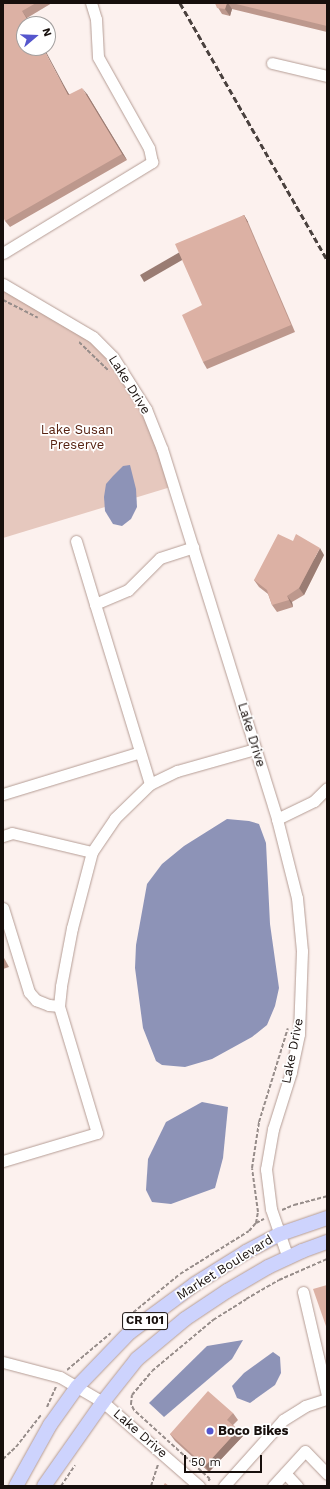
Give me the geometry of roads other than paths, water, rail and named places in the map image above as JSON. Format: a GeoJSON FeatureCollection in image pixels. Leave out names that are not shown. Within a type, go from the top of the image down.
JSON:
{"type":"FeatureCollection","features":[{"type":"Feature","properties":{"kind":"main road","name":"Market Boulevard"},"geometry":{"type":"LineString","coordinates":[[16,1486],[50,1425],[77,1387],[130,1332],[194,1284],[246,1252],[280,1234],[327,1218]]}},
{"type":"Feature","properties":{"kind":"main road","name":"Market Boulevard"},"geometry":{"type":"LineString","coordinates":[[44,1486],[103,1402],[137,1359],[185,1319],[227,1291],[268,1267],[327,1242]]}},
{"type":"Feature","properties":{"kind":"street"},"geometry":{"type":"LineString","coordinates":[[3,253],[152,162],[149,148],[98,57],[96,19],[91,3]]}},
{"type":"Feature","properties":{"kind":"street"},"geometry":{"type":"LineString","coordinates":[[272,63],[327,76]]}},
{"type":"Feature","properties":{"kind":"street","name":"Lake Drive"},"geometry":{"type":"LineString","coordinates":[[3,284],[93,336],[114,356],[146,409],[162,449],[277,819],[296,898],[302,951],[299,1034],[291,1072],[273,1129],[266,1169],[273,1215],[288,1258]]}},
{"type":"Feature","properties":{"kind":"street"},"geometry":{"type":"LineString","coordinates":[[76,542],[150,784]]}},
{"type":"Feature","properties":{"kind":"street"},"geometry":{"type":"LineString","coordinates":[[95,604],[128,590],[160,558],[193,547]]}},
{"type":"Feature","properties":{"kind":"street"},"geometry":{"type":"LineString","coordinates":[[3,1161],[97,1133],[59,1006],[72,928],[92,852],[115,818],[150,784],[177,771],[255,749]]}},
{"type":"Feature","properties":{"kind":"street"},"geometry":{"type":"LineString","coordinates":[[3,794],[140,752]]}},
{"type":"Feature","properties":{"kind":"street"},"geometry":{"type":"LineString","coordinates":[[277,819],[314,802],[327,788]]}},
{"type":"Feature","properties":{"kind":"street"},"geometry":{"type":"LineString","coordinates":[[3,836],[12,833],[92,852]]}},
{"type":"Feature","properties":{"kind":"street"},"geometry":{"type":"LineString","coordinates":[[3,908],[29,992],[36,1000],[49,1005],[59,1006]]}},
{"type":"Feature","properties":{"kind":"street"},"geometry":{"type":"LineString","coordinates":[[304,1292],[327,1395]]}},
{"type":"Feature","properties":{"kind":"street","name":"Lake Drive"},"geometry":{"type":"LineString","coordinates":[[3,1362],[60,1377],[103,1402],[203,1484]]}},
{"type":"Feature","properties":{"kind":"street"},"geometry":{"type":"LineString","coordinates":[[224,1486],[283,1420],[305,1406],[327,1399]]}},
{"type":"Feature","properties":{"kind":"street"},"geometry":{"type":"LineString","coordinates":[[273,1486],[305,1451],[327,1474]]}},
{"type":"Feature","properties":{"kind":"street"},"geometry":{"type":"LineString","coordinates":[[285,1473],[297,1486]]}},
{"type":"Feature","properties":{"kind":"water"},"geometry":{"type":"Polygon","coordinates":[[[130,465],[136,489],[137,507],[131,519],[122,526],[113,524],[105,511],[104,497],[106,484],[123,466],[130,465]]]}},
{"type":"Feature","properties":{"kind":"water"},"geometry":{"type":"Polygon","coordinates":[[[227,819],[249,821],[259,824],[266,843],[270,924],[279,988],[275,1006],[267,1025],[252,1037],[212,1059],[185,1067],[162,1065],[156,1061],[143,1028],[135,968],[136,945],[147,884],[162,864],[184,846],[227,819]]]}},
{"type":"Feature","properties":{"kind":"water"},"geometry":{"type":"Polygon","coordinates":[[[202,1102],[228,1107],[223,1158],[215,1188],[171,1204],[152,1202],[146,1190],[148,1159],[166,1122],[202,1102]]]}},
{"type":"Feature","properties":{"kind":"water"},"geometry":{"type":"Polygon","coordinates":[[[243,1340],[232,1359],[164,1417],[149,1403],[207,1346],[243,1340]]]}},
{"type":"Feature","properties":{"kind":"water"},"geometry":{"type":"Polygon","coordinates":[[[273,1352],[280,1357],[281,1373],[275,1385],[250,1403],[237,1398],[232,1386],[244,1373],[273,1352]]]}},
{"type":"Feature","properties":{"kind":"railway"},"geometry":{"type":"LineString","coordinates":[[180,3],[327,260]]}},
{"type":"Feature","properties":{"kind":"place","name":"Boco Bikes"},"geometry":{"type":"Point","coordinates":[210,1431]}},
{"type":"Feature","properties":{"kind":"park label","name":"Lake Susan Preserve"},"geometry":{"type":"Point","coordinates":[77,438]}}]}
